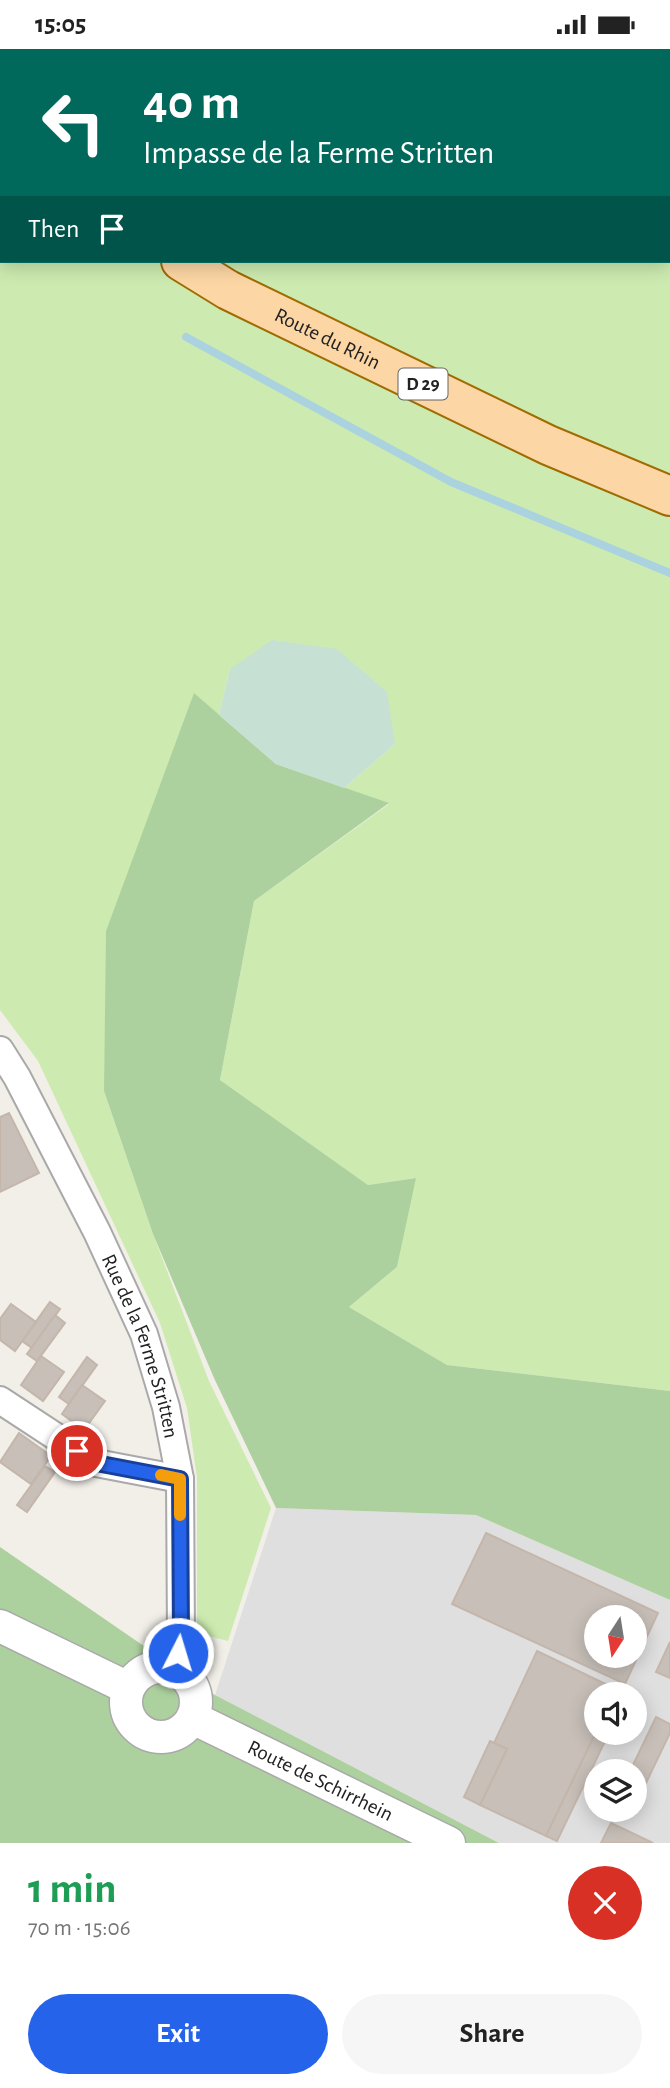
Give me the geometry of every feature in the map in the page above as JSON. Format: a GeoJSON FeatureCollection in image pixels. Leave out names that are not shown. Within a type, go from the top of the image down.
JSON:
{"type":"FeatureCollection","features":[{"type":"Feature","properties":{"kind":"main road","name":"Route du Rhin"},"geometry":{"type":"LineString","coordinates":[[184,263],[229,289],[536,439],[670,496]]}},
{"type":"Feature","properties":{"kind":"street","name":"Rue de la Ferme Stritten"},"geometry":{"type":"LineString","coordinates":[[0,1051],[17,1077],[62,1164],[144,1334],[166,1407],[180,1479],[181,1637],[175,1669]]}},
{"type":"Feature","properties":{"kind":"street"},"geometry":{"type":"LineString","coordinates":[[0,1400],[96,1463],[180,1479]]}},
{"type":"Feature","properties":{"kind":"street"},"geometry":{"type":"LineString","coordinates":[[0,1626],[128,1688]]}},
{"type":"Feature","properties":{"kind":"street"},"geometry":{"type":"LineString","coordinates":[[158,1667],[175,1669],[192,1684],[197,1700],[193,1718],[184,1729],[166,1737],[148,1735],[134,1725],[126,1709],[128,1688],[143,1672],[158,1667]]}},
{"type":"Feature","properties":{"kind":"street","name":"Route de Schirrhein"},"geometry":{"type":"LineString","coordinates":[[193,1718],[449,1843]]}},
{"type":"Feature","properties":{"kind":"shaded area"},"geometry":{"type":"Polygon","coordinates":[[[276,1508],[476,1515],[670,1600],[670,1843],[499,1843],[215,1695],[276,1508]]]}},
{"type":"Feature","properties":{"kind":"green space"},"geometry":{"type":"Polygon","coordinates":[[[0,263],[670,263],[670,1391],[447,1365],[349,1307],[397,1267],[415,1178],[368,1185],[220,1080],[254,901],[389,804],[344,788],[395,744],[230,669],[219,715],[194,694],[104,1091],[153,1234],[209,1381],[271,1508],[228,1641],[197,1633],[197,1478],[187,1408],[160,1323],[38,1061],[0,1010],[0,263]]]}},
{"type":"Feature","properties":{"kind":"green space"},"geometry":{"type":"Polygon","coordinates":[[[272,640],[337,649],[387,692],[395,744],[344,788],[276,764],[219,715],[230,669],[272,640]]]}},
{"type":"Feature","properties":{"kind":"green space"},"geometry":{"type":"Polygon","coordinates":[[[194,693],[276,764],[389,803],[254,901],[220,1080],[368,1185],[416,1178],[397,1267],[349,1307],[447,1365],[670,1391],[670,1600],[476,1515],[276,1508],[214,1378],[153,1234],[104,1091],[106,931],[194,693]]]}},
{"type":"Feature","properties":{"kind":"green space"},"geometry":{"type":"Polygon","coordinates":[[[0,1547],[215,1695],[499,1843],[0,1843],[0,1547]]]}},
{"type":"Feature","properties":{"kind":"building"},"geometry":{"type":"Polygon","coordinates":[[[9,1113],[39,1173],[0,1192],[0,1117],[9,1113]]]}},
{"type":"Feature","properties":{"kind":"building"},"geometry":{"type":"Polygon","coordinates":[[[50,1302],[60,1309],[32,1348],[22,1341],[50,1302]]]}},
{"type":"Feature","properties":{"kind":"building"},"geometry":{"type":"Polygon","coordinates":[[[11,1304],[36,1322],[15,1351],[0,1340],[0,1319],[11,1304]]]}},
{"type":"Feature","properties":{"kind":"building"},"geometry":{"type":"Polygon","coordinates":[[[55,1315],[65,1323],[37,1361],[27,1354],[55,1315]]]}},
{"type":"Feature","properties":{"kind":"building"},"geometry":{"type":"Polygon","coordinates":[[[41,1356],[64,1372],[43,1401],[21,1385],[41,1356]]]}},
{"type":"Feature","properties":{"kind":"building"},"geometry":{"type":"Polygon","coordinates":[[[87,1357],[97,1365],[69,1404],[59,1397],[87,1357]]]}},
{"type":"Feature","properties":{"kind":"building"},"geometry":{"type":"Polygon","coordinates":[[[82,1385],[105,1401],[84,1430],[62,1414],[82,1385]]]}},
{"type":"Feature","properties":{"kind":"building"},"geometry":{"type":"Polygon","coordinates":[[[19,1433],[51,1456],[31,1484],[0,1462],[19,1433]]]}},
{"type":"Feature","properties":{"kind":"building"},"geometry":{"type":"Polygon","coordinates":[[[45,1466],[55,1472],[27,1512],[17,1505],[45,1466]]]}},
{"type":"Feature","properties":{"kind":"building"},"geometry":{"type":"Polygon","coordinates":[[[486,1533],[641,1605],[584,1605],[584,1665],[452,1604],[486,1533]]]}},
{"type":"Feature","properties":{"kind":"building"},"geometry":{"type":"Polygon","coordinates":[[[648,1608],[658,1613],[648,1635],[648,1608]]]}},
{"type":"Feature","properties":{"kind":"building"},"geometry":{"type":"Polygon","coordinates":[[[670,1642],[670,1678],[656,1672],[670,1642]]]}},
{"type":"Feature","properties":{"kind":"building"},"geometry":{"type":"Polygon","coordinates":[[[537,1651],[601,1682],[584,1682],[584,1745],[590,1745],[546,1836],[480,1805],[507,1749],[494,1743],[537,1651]]]}},
{"type":"Feature","properties":{"kind":"building"},"geometry":{"type":"Polygon","coordinates":[[[590,1668],[632,1668],[626,1682],[590,1668]]]}},
{"type":"Feature","properties":{"kind":"building"},"geometry":{"type":"Polygon","coordinates":[[[656,1717],[670,1724],[670,1733],[647,1781],[647,1759],[636,1759],[643,1745],[647,1745],[647,1736],[656,1717]]]}},
{"type":"Feature","properties":{"kind":"building"},"geometry":{"type":"Polygon","coordinates":[[[490,1741],[507,1749],[480,1805],[464,1797],[490,1741]]]}},
{"type":"Feature","properties":{"kind":"building"},"geometry":{"type":"Polygon","coordinates":[[[590,1745],[603,1745],[596,1759],[584,1759],[584,1785],[557,1841],[546,1836],[590,1745]]]}},
{"type":"Feature","properties":{"kind":"building"},"geometry":{"type":"Polygon","coordinates":[[[611,1823],[653,1843],[601,1843],[611,1823]]]}},
{"type":"Feature","properties":{"kind":"waterway"},"geometry":{"type":"LineString","coordinates":[[186,337],[451,482],[670,573]]}},
{"type":"Feature","properties":{"kind":"slow traffic"},"geometry":{"type":"LineString","coordinates":[[161,1475],[180,1479],[180,1515]]}},
{"type":"Feature","properties":{"kind":"route"},"geometry":{"type":"LineString","coordinates":[[77,1451],[96,1463],[180,1479],[181,1637],[178,1653]]}}]}
